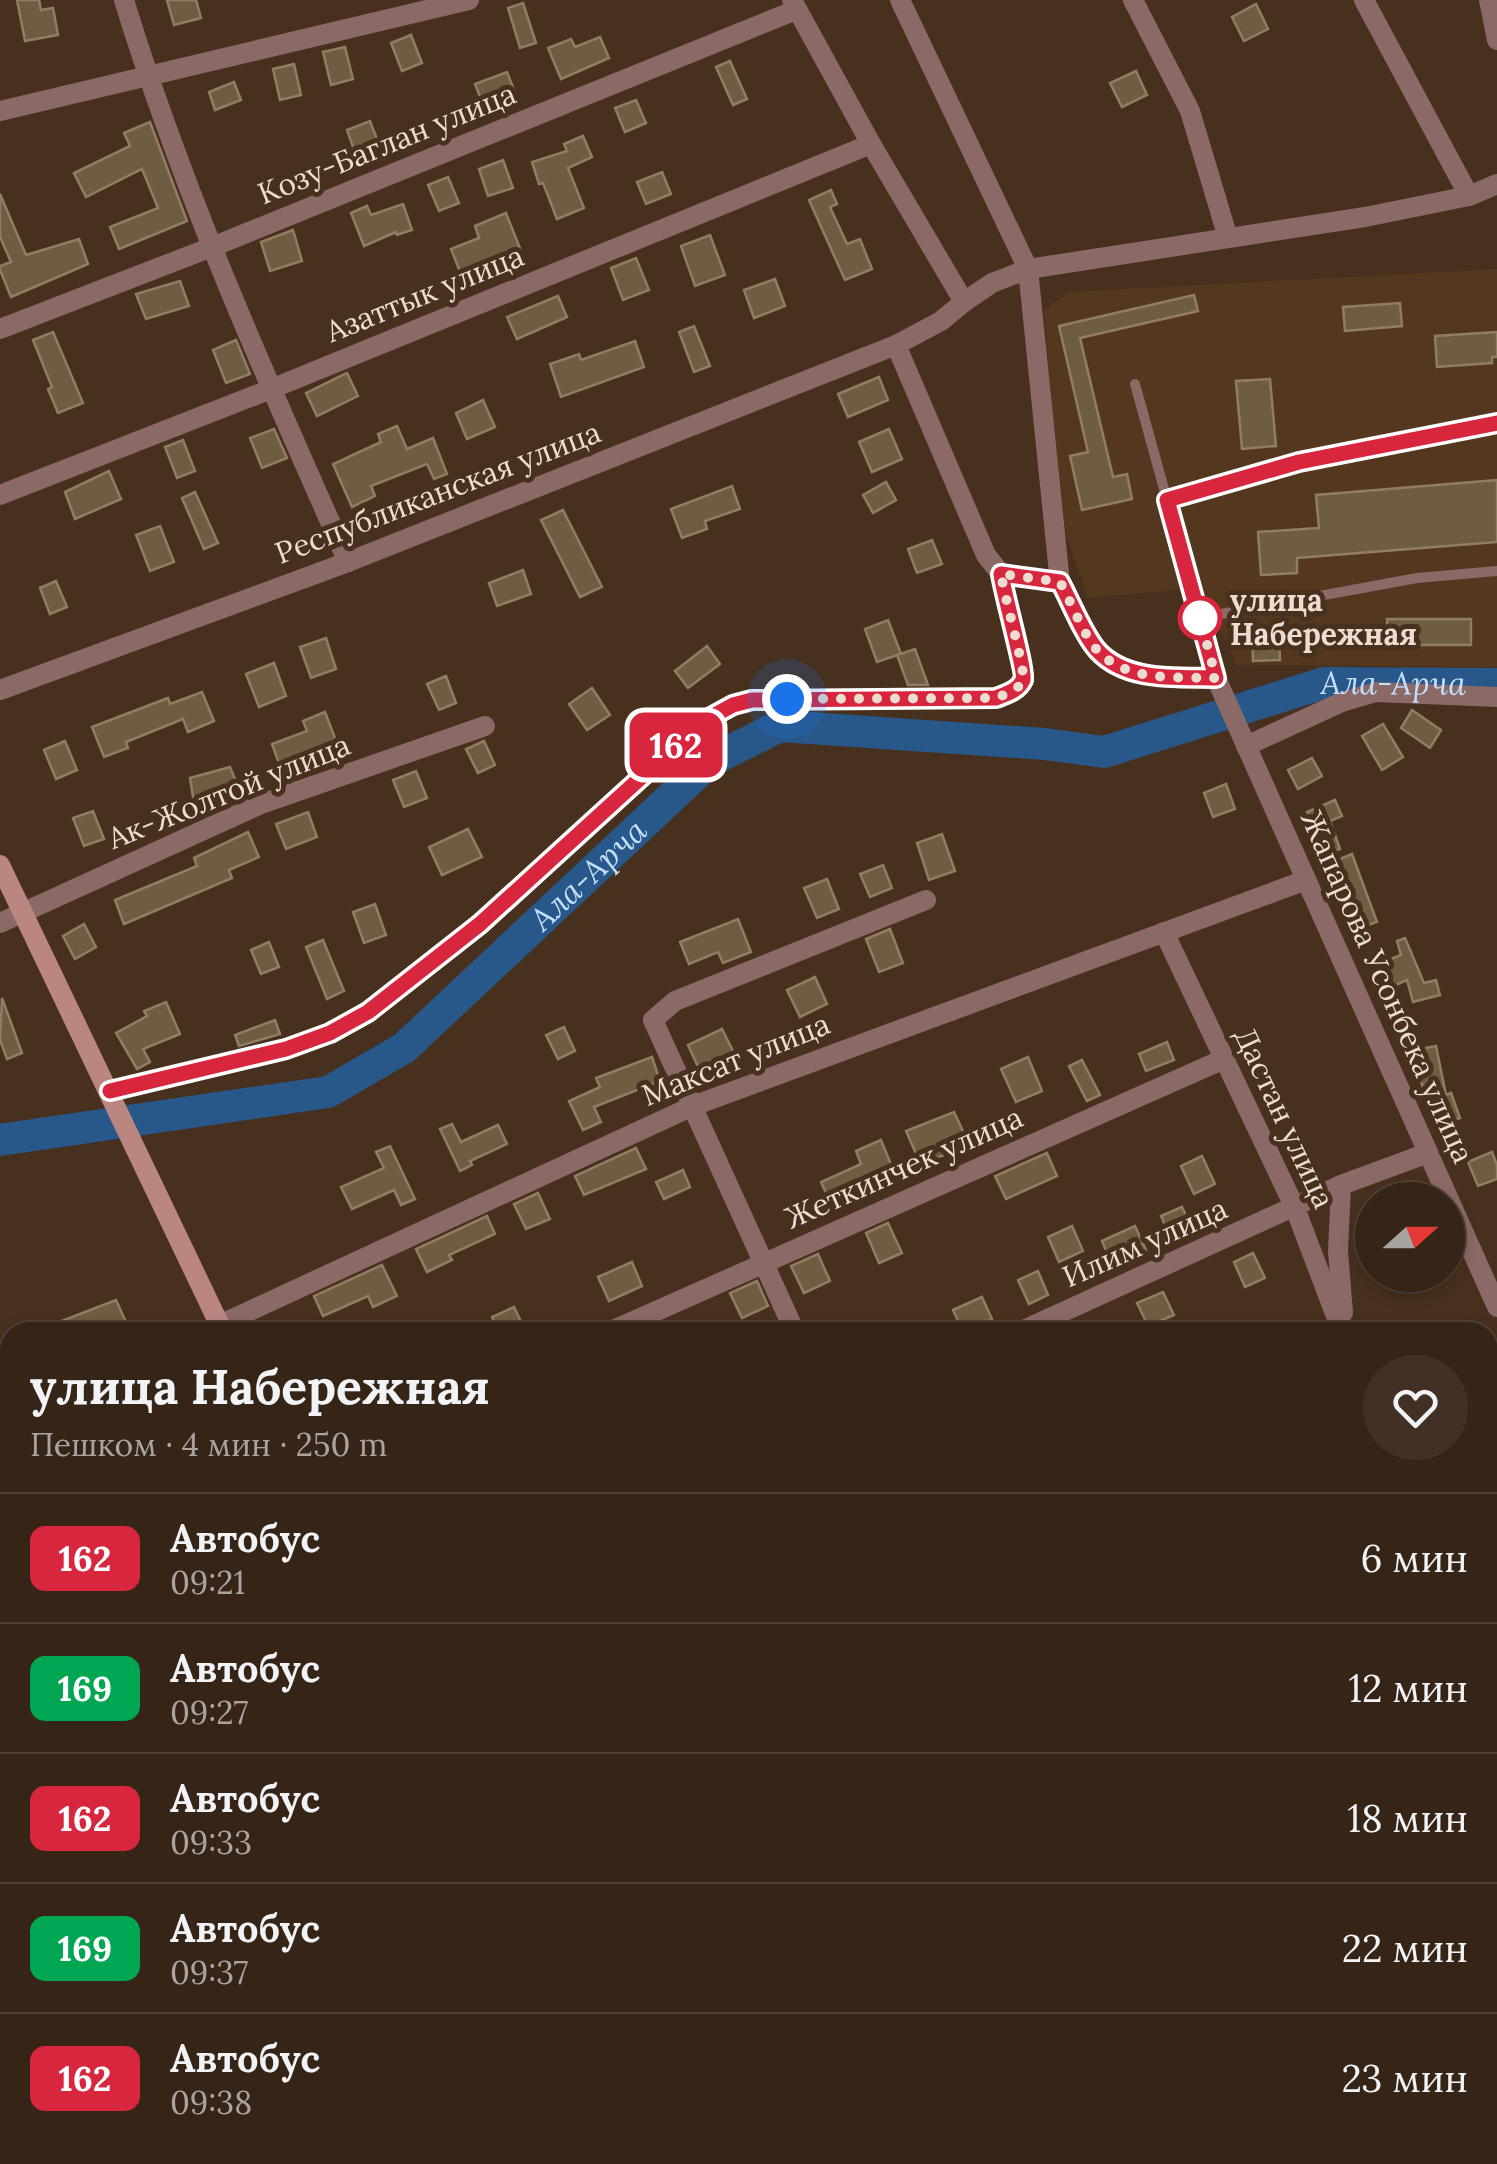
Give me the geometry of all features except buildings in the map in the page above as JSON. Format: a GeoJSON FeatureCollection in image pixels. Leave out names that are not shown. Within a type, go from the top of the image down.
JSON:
{"type":"FeatureCollection","features":[{"type":"Feature","properties":{"kind":"street"},"geometry":{"type":"LineString","coordinates":[[124,0],[148,77],[212,248],[348,562]]}},
{"type":"Feature","properties":{"kind":"street"},"geometry":{"type":"LineString","coordinates":[[0,111],[469,0]]}},
{"type":"Feature","properties":{"kind":"street"},"geometry":{"type":"LineString","coordinates":[[900,0],[1028,269],[1060,582],[1096,649],[1118,667],[1157,677],[1216,678]]}},
{"type":"Feature","properties":{"kind":"street"},"geometry":{"type":"LineString","coordinates":[[1133,0],[1190,111],[1228,238]]}},
{"type":"Feature","properties":{"kind":"street"},"geometry":{"type":"LineString","coordinates":[[1364,0],[1469,196]]}},
{"type":"Feature","properties":{"kind":"street"},"geometry":{"type":"LineString","coordinates":[[1489,0],[1497,40]]}},
{"type":"Feature","properties":{"kind":"street"},"geometry":{"type":"LineString","coordinates":[[794,5],[964,302]]}},
{"type":"Feature","properties":{"kind":"street","name":"Козу-Баглан улица"},"geometry":{"type":"LineString","coordinates":[[0,329],[212,248],[794,5]]}},
{"type":"Feature","properties":{"kind":"street","name":"Азаттык улица"},"geometry":{"type":"LineString","coordinates":[[0,495],[871,144]]}},
{"type":"Feature","properties":{"kind":"street","name":"Республиканская улица"},"geometry":{"type":"LineString","coordinates":[[0,690],[348,562],[896,345],[941,321],[992,284],[1028,269],[1469,196],[1497,184]]}},
{"type":"Feature","properties":{"kind":"street"},"geometry":{"type":"LineString","coordinates":[[111,1095],[286,1049],[330,1033],[368,1012],[480,924],[702,722],[733,705],[752,700],[996,698],[1013,692],[1023,680],[1024,666],[1010,624],[1001,574],[986,554],[896,345]]}},
{"type":"Feature","properties":{"kind":"street"},"geometry":{"type":"LineString","coordinates":[[1001,574],[1060,582]]}},
{"type":"Feature","properties":{"kind":"street","name":"Жапарова Усонбека улица"},"geometry":{"type":"LineString","coordinates":[[1216,678],[1497,1307]]}},
{"type":"Feature","properties":{"kind":"street"},"geometry":{"type":"LineString","coordinates":[[1246,746],[1342,702],[1376,692],[1497,697]]}},
{"type":"Feature","properties":{"kind":"street","name":"Ак-Жолтой улица"},"geometry":{"type":"LineString","coordinates":[[0,924],[261,804],[485,726]]}},
{"type":"Feature","properties":{"kind":"street"},"geometry":{"type":"LineString","coordinates":[[0,865],[132,1140],[212,1322]]}},
{"type":"Feature","properties":{"kind":"street","name":"Максат улица"},"geometry":{"type":"LineString","coordinates":[[232,1322],[692,1106],[1306,880]]}},
{"type":"Feature","properties":{"kind":"street"},"geometry":{"type":"LineString","coordinates":[[791,1322],[653,1020],[675,1001],[926,900]]}},
{"type":"Feature","properties":{"kind":"street","name":"Дастан улица"},"geometry":{"type":"LineString","coordinates":[[1164,932],[1296,1208],[1340,1322]]}},
{"type":"Feature","properties":{"kind":"street","name":"Жеткинчек улица"},"geometry":{"type":"LineString","coordinates":[[631,1322],[1224,1058]]}},
{"type":"Feature","properties":{"kind":"street","name":"Илим улица"},"geometry":{"type":"LineString","coordinates":[[1041,1322],[1341,1185],[1428,1153]]}},
{"type":"Feature","properties":{"kind":"street"},"geometry":{"type":"LineString","coordinates":[[1341,1185],[1339,1286],[1343,1322]]}},
{"type":"Feature","properties":{"kind":"lane"},"geometry":{"type":"LineString","coordinates":[[1135,384],[1216,678]]}},
{"type":"Feature","properties":{"kind":"lane"},"geometry":{"type":"LineString","coordinates":[[1167,500],[1299,462],[1497,423]]}},
{"type":"Feature","properties":{"kind":"lane"},"geometry":{"type":"LineString","coordinates":[[1199,618],[1417,578],[1497,571]]}},
{"type":"Feature","properties":{"kind":"shaded area"},"geometry":{"type":"Polygon","coordinates":[[[1497,269],[1497,667],[1237,665],[1200,588],[1088,598],[1060,518],[1044,310],[1069,292],[1497,269]]]}},
{"type":"Feature","properties":{"kind":"waterway","name":"Ала-Арча"},"geometry":{"type":"LineString","coordinates":[[0,1140],[328,1092],[404,1048],[710,761],[780,726],[1045,744],[1104,752],[1324,683],[1497,684]]}},
{"type":"Feature","properties":{"kind":"bus line","name":"162"},"geometry":{"type":"LineString","coordinates":[[110,1091],[286,1049],[330,1033],[368,1012],[480,924],[702,722],[733,705],[752,700],[996,698],[1013,692],[1023,680],[1024,666],[1001,574],[1060,582],[1096,649],[1118,667],[1157,677],[1216,678],[1167,500],[1299,462],[1497,423]]}},
{"type":"Feature","properties":{"kind":"place","name":"улица Набережная"},"geometry":{"type":"Point","coordinates":[1200,618]}},
{"type":"Feature","properties":{"kind":"route"},"geometry":{"type":"LineString","coordinates":[[787,699],[996,698],[1013,692],[1023,680],[1024,666],[1001,574],[1060,582],[1096,649],[1118,667],[1157,677],[1216,678],[1200,618]]}}]}
